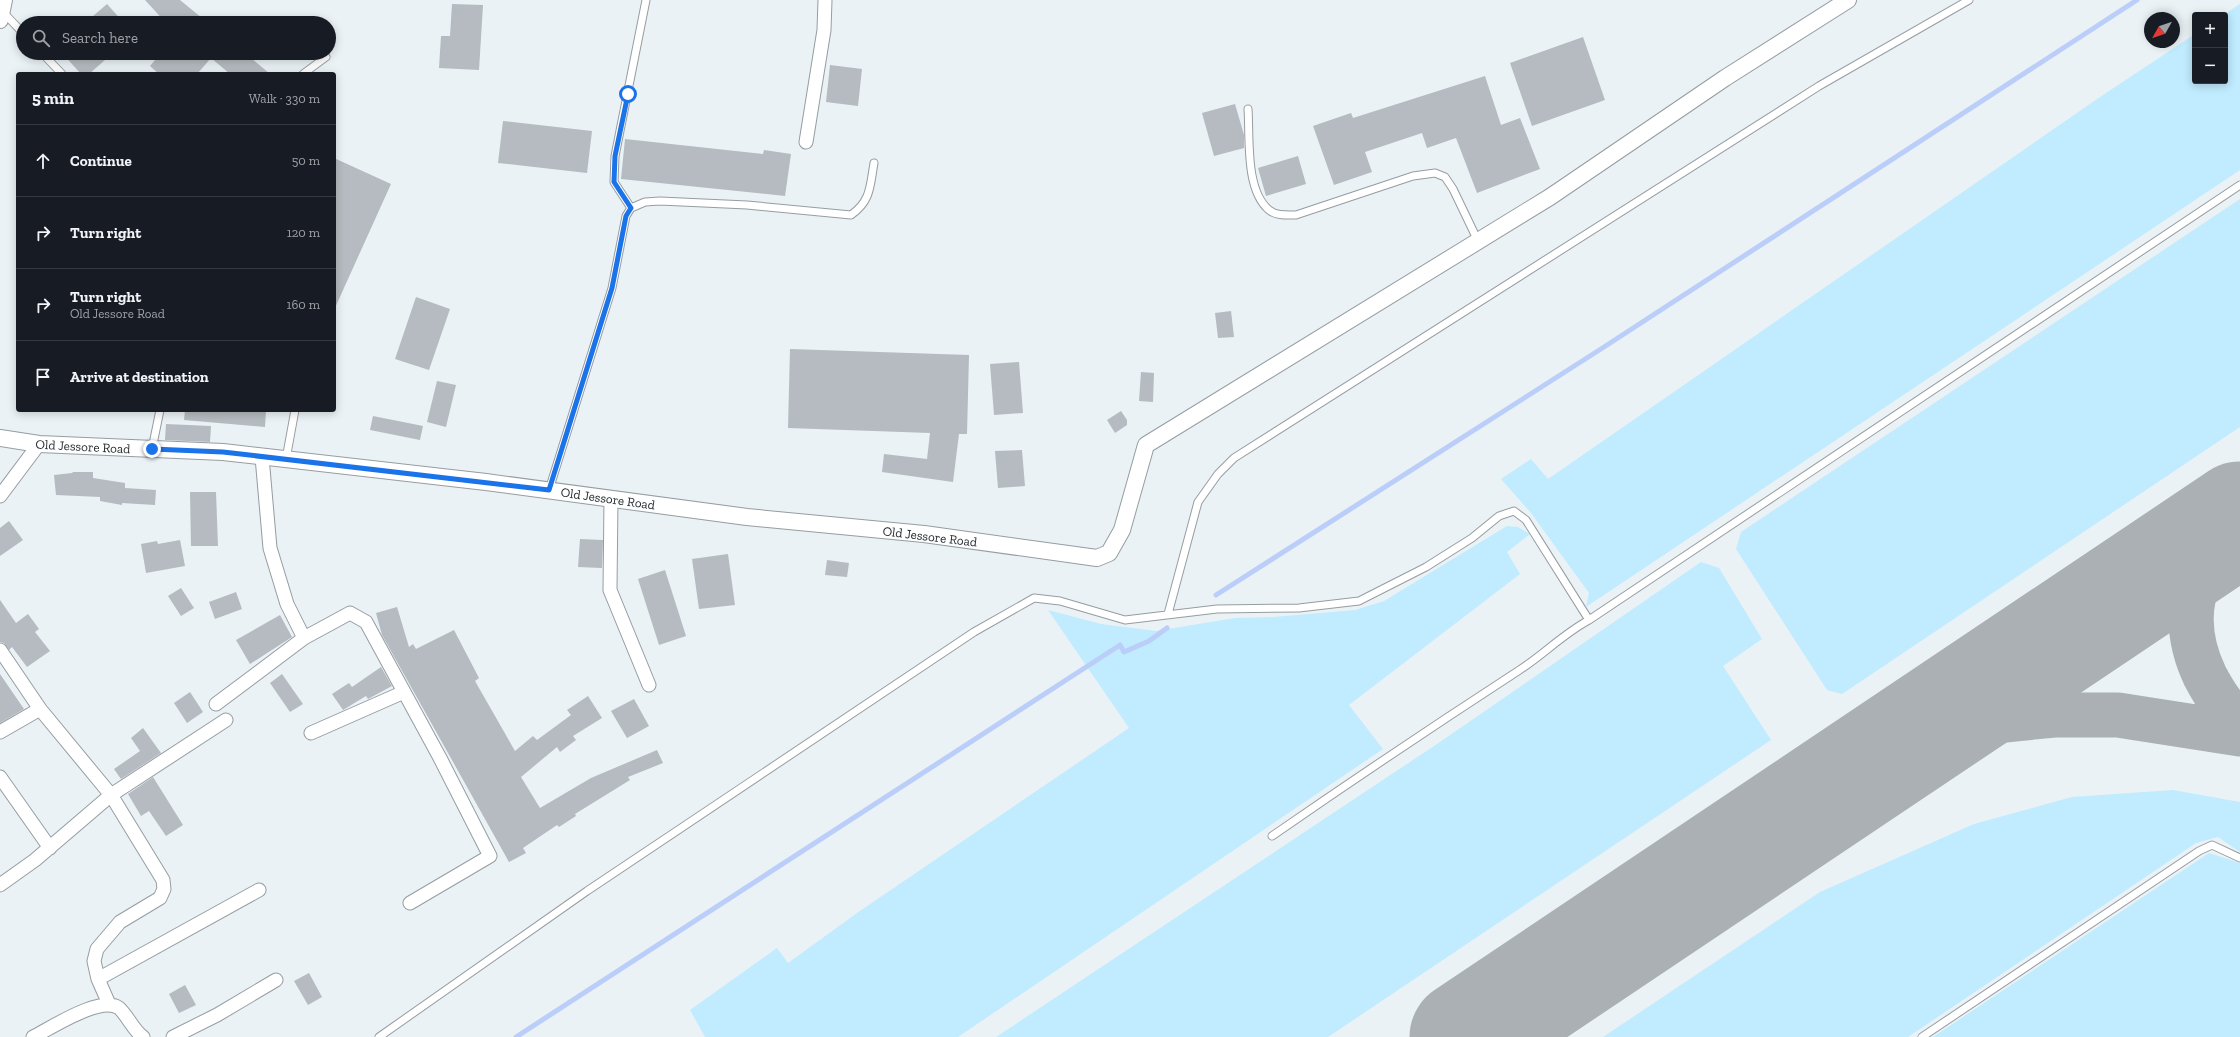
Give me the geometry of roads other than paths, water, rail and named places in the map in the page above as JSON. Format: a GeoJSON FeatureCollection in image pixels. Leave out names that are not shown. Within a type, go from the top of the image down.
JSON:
{"type":"FeatureCollection","features":[{"type":"Feature","properties":{"kind":"street"},"geometry":{"type":"LineString","coordinates":[[806,142],[824,30],[826,0]]}},
{"type":"Feature","properties":{"kind":"street"},"geometry":{"type":"LineString","coordinates":[[1478,241],[1550,197],[1738,70],[1848,0]]}},
{"type":"Feature","properties":{"kind":"street","name":"Old Jessore Road"},"geometry":{"type":"LineString","coordinates":[[0,438],[39,444],[223,452],[549,490],[746,517],[924,534],[1097,558],[1109,553],[1122,530],[1146,445],[1478,241]]}},
{"type":"Feature","properties":{"kind":"street"},"geometry":{"type":"LineString","coordinates":[[0,496],[39,444]]}},
{"type":"Feature","properties":{"kind":"street"},"geometry":{"type":"LineString","coordinates":[[262,457],[270,548],[287,604],[304,638]]}},
{"type":"Feature","properties":{"kind":"street"},"geometry":{"type":"LineString","coordinates":[[611,498],[610,590],[649,685]]}},
{"type":"Feature","properties":{"kind":"street"},"geometry":{"type":"LineString","coordinates":[[216,704],[304,638],[350,613],[366,622],[490,856],[410,903]]}},
{"type":"Feature","properties":{"kind":"street"},"geometry":{"type":"LineString","coordinates":[[0,650],[40,709],[110,794],[163,880],[164,889],[160,898],[120,922],[97,949],[94,961],[98,979],[109,1004]]}},
{"type":"Feature","properties":{"kind":"street"},"geometry":{"type":"LineString","coordinates":[[311,733],[404,692]]}},
{"type":"Feature","properties":{"kind":"street"},"geometry":{"type":"LineString","coordinates":[[0,732],[40,709]]}},
{"type":"Feature","properties":{"kind":"street"},"geometry":{"type":"LineString","coordinates":[[0,885],[50,848],[110,794],[226,720]]}},
{"type":"Feature","properties":{"kind":"street"},"geometry":{"type":"LineString","coordinates":[[0,777],[50,848]]}},
{"type":"Feature","properties":{"kind":"street"},"geometry":{"type":"LineString","coordinates":[[98,979],[259,890]]}},
{"type":"Feature","properties":{"kind":"street"},"geometry":{"type":"LineString","coordinates":[[173,1037],[217,1015],[276,980]]}},
{"type":"Feature","properties":{"kind":"street"},"geometry":{"type":"LineString","coordinates":[[33,1037],[94,1006],[109,1004],[119,1008],[143,1037]]}},
{"type":"Feature","properties":{"kind":"lane"},"geometry":{"type":"LineString","coordinates":[[631,208],[614,182],[615,156],[646,0]]}},
{"type":"Feature","properties":{"kind":"lane"},"geometry":{"type":"LineString","coordinates":[[1168,614],[1198,502],[1218,474],[1234,458],[1819,86],[1969,0]]}},
{"type":"Feature","properties":{"kind":"lane"},"geometry":{"type":"LineString","coordinates":[[2,10],[16,25]]}},
{"type":"Feature","properties":{"kind":"lane"},"geometry":{"type":"LineString","coordinates":[[49,60],[60,72]]}},
{"type":"Feature","properties":{"kind":"lane"},"geometry":{"type":"LineString","coordinates":[[306,72],[322,60]]}},
{"type":"Feature","properties":{"kind":"lane"},"geometry":{"type":"LineString","coordinates":[[1248,109],[1252,179],[1258,195],[1269,210],[1281,215],[1296,215],[1413,176],[1434,173],[1446,177],[1478,241]]}},
{"type":"Feature","properties":{"kind":"lane"},"geometry":{"type":"LineString","coordinates":[[549,490],[612,288],[626,216],[631,208],[645,202],[660,201],[747,205],[851,214],[863,206],[869,192],[874,163]]}},
{"type":"Feature","properties":{"kind":"lane"},"geometry":{"type":"LineString","coordinates":[[1272,836],[1377,762],[1526,666],[1571,630],[1589,620],[2240,185]]}},
{"type":"Feature","properties":{"kind":"lane"},"geometry":{"type":"LineString","coordinates":[[152,449],[160,412]]}},
{"type":"Feature","properties":{"kind":"lane"},"geometry":{"type":"LineString","coordinates":[[286,460],[295,412]]}},
{"type":"Feature","properties":{"kind":"lane"},"geometry":{"type":"LineString","coordinates":[[379,1037],[587,891],[974,632],[1034,598],[1060,600],[1125,620],[1217,609],[1299,608],[1359,601],[1426,567],[1472,538],[1499,516],[1514,511],[1526,520],[1589,620]]}},
{"type":"Feature","properties":{"kind":"lane"},"geometry":{"type":"LineString","coordinates":[[1922,1037],[2199,852],[2212,845],[2240,858]]}},
{"type":"Feature","properties":{"kind":"waterway"},"geometry":{"type":"LineString","coordinates":[[1216,595],[1604,347],[2137,0]]}},
{"type":"Feature","properties":{"kind":"waterway"},"geometry":{"type":"LineString","coordinates":[[516,1037],[1120,645],[1124,652],[1149,641],[1167,628]]}}]}
